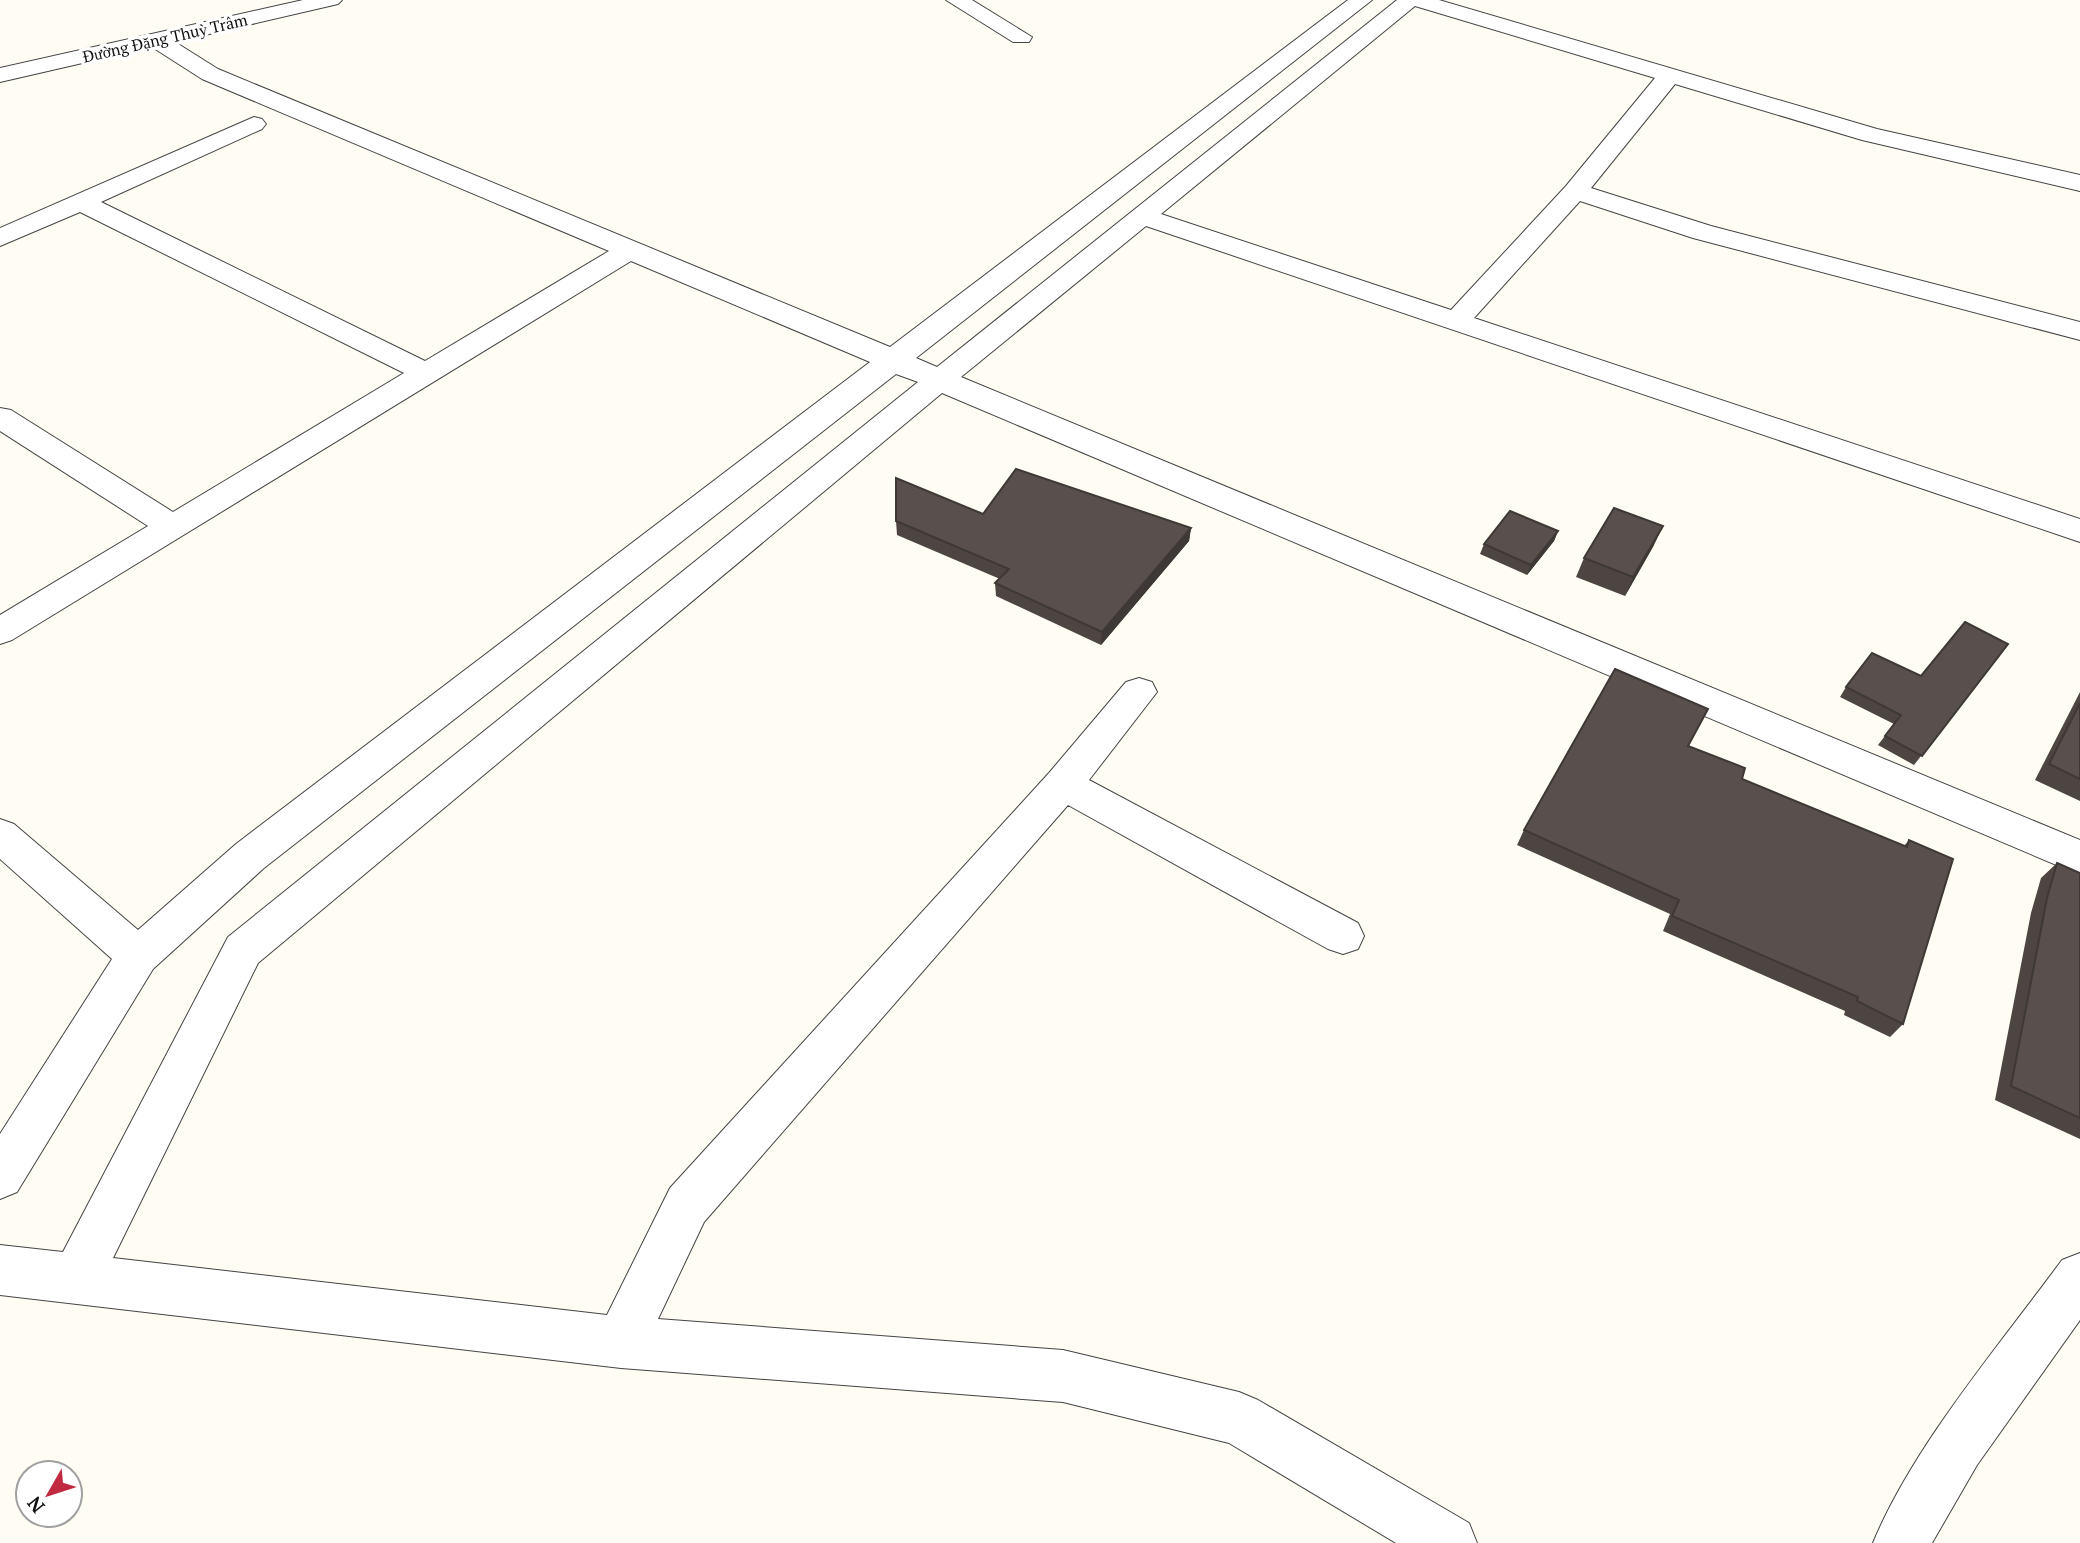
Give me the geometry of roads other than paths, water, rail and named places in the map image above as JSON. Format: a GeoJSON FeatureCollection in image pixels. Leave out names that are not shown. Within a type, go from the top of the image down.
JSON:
{"type":"FeatureCollection","features":[{"type":"Feature","properties":{"kind":"street","name":"Đường Đặng Thuỳ Trâm"},"geometry":{"type":"LineString","coordinates":[[0,75],[331,0]]}},
{"type":"Feature","properties":{"kind":"street"},"geometry":{"type":"LineString","coordinates":[[957,0],[1021,37]]}},
{"type":"Feature","properties":{"kind":"street"},"geometry":{"type":"LineString","coordinates":[[0,1177],[138,956],[250,856],[1361,0]]}},
{"type":"Feature","properties":{"kind":"street"},"geometry":{"type":"LineString","coordinates":[[77,1278],[243,950],[939,380],[1410,0]]}},
{"type":"Feature","properties":{"kind":"street"},"geometry":{"type":"LineString","coordinates":[[1416,0],[1871,135],[2080,183]]}},
{"type":"Feature","properties":{"kind":"street"},"geometry":{"type":"LineString","coordinates":[[1483,0],[1893,120],[2080,162]]}},
{"type":"Feature","properties":{"kind":"street"},"geometry":{"type":"LineString","coordinates":[[156,40],[210,74],[2080,858]]}},
{"type":"Feature","properties":{"kind":"street"},"geometry":{"type":"LineString","coordinates":[[1455,321],[1575,191],[1670,75]]}},
{"type":"Feature","properties":{"kind":"street"},"geometry":{"type":"LineString","coordinates":[[0,238],[254,124]]}},
{"type":"Feature","properties":{"kind":"street"},"geometry":{"type":"LineString","coordinates":[[1575,191],[1702,232],[2080,331]]}},
{"type":"Feature","properties":{"kind":"street"},"geometry":{"type":"LineString","coordinates":[[80,202],[427,373]]}},
{"type":"Feature","properties":{"kind":"street"},"geometry":{"type":"LineString","coordinates":[[1142,216],[2080,531]]}},
{"type":"Feature","properties":{"kind":"street"},"geometry":{"type":"LineString","coordinates":[[0,631],[630,250]]}},
{"type":"Feature","properties":{"kind":"street"},"geometry":{"type":"LineString","coordinates":[[0,417],[173,527]]}},
{"type":"Feature","properties":{"kind":"street"},"geometry":{"type":"LineString","coordinates":[[621,1342],[687,1205],[1063,784],[1139,692]]}},
{"type":"Feature","properties":{"kind":"street"},"geometry":{"type":"LineString","coordinates":[[1063,784],[1343,936]]}},
{"type":"Feature","properties":{"kind":"street"},"geometry":{"type":"LineString","coordinates":[[0,835],[138,956]]}},
{"type":"Feature","properties":{"kind":"street"},"geometry":{"type":"LineString","coordinates":[[0,1270],[621,1342],[1063,1376],[1239,1419],[1449,1543]]}},
{"type":"Feature","properties":{"kind":"street"},"geometry":{"type":"LineString","coordinates":[[1901,1543],[1958,1446],[2080,1278]]}}]}
